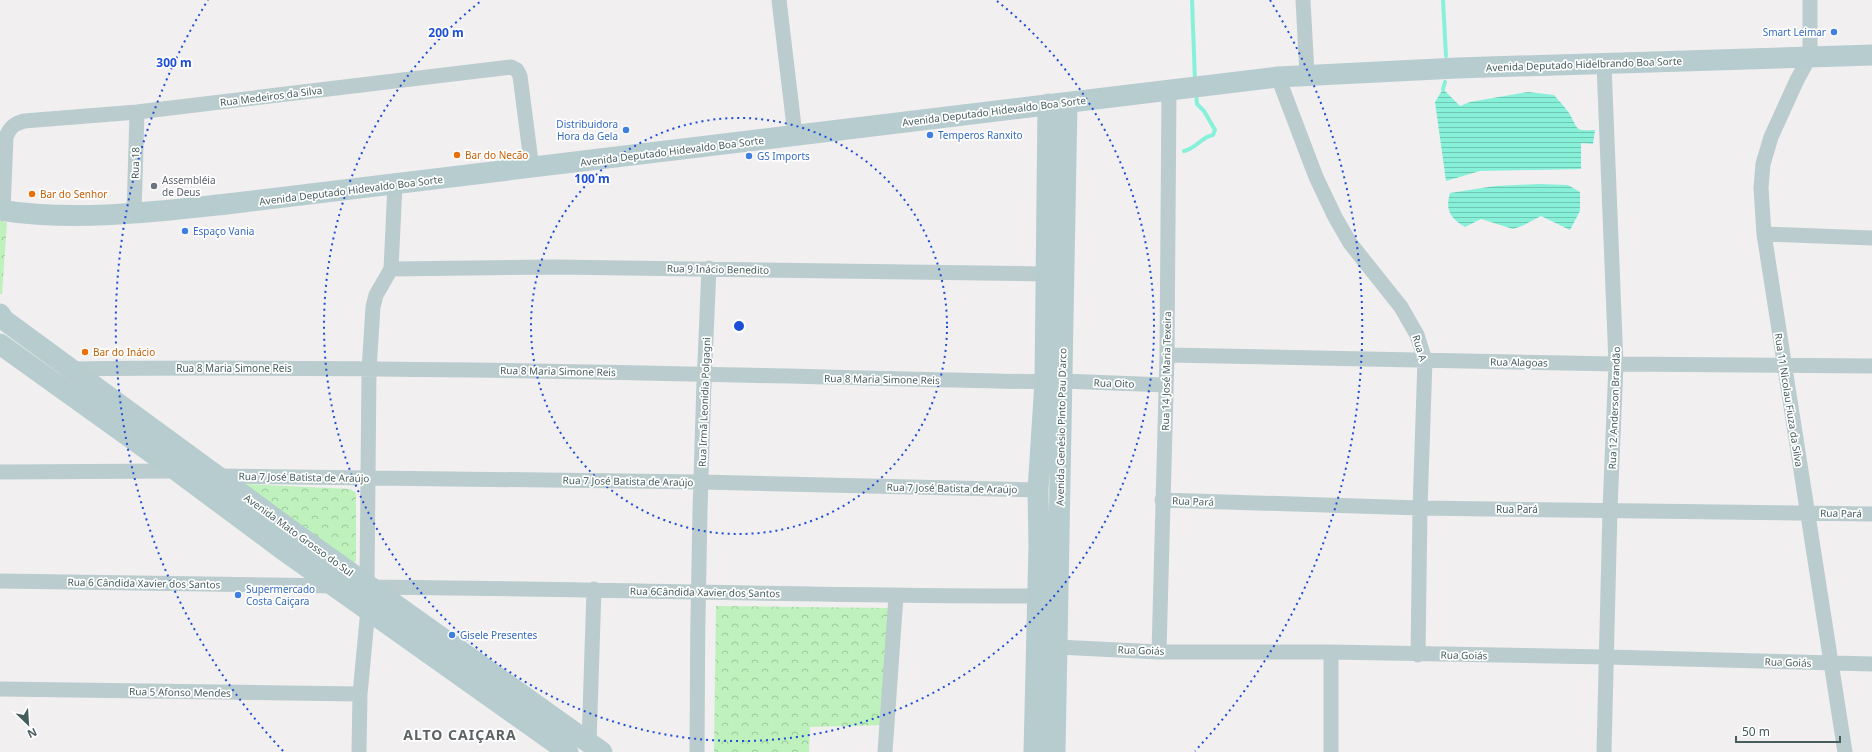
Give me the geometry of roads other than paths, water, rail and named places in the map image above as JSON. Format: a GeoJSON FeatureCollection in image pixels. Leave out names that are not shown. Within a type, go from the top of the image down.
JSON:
{"type":"FeatureCollection","features":[{"type":"Feature","properties":{"kind":"main road","name":"Avenida Deputado Hidelbrando Boa Sorte"},"geometry":{"type":"LineString","coordinates":[[1294,76],[1810,56],[1872,55]]}},
{"type":"Feature","properties":{"kind":"main road","name":"Avenida Deputado Hidevaldo Boa Sorte"},"geometry":{"type":"LineString","coordinates":[[2,211],[90,215],[134,214],[532,169],[795,135],[1294,76]]}},
{"type":"Feature","properties":{"kind":"main road","name":"Avenida Genésio Pinto Pau D'arco"},"geometry":{"type":"LineString","coordinates":[[1034,752],[1038,596],[1049,546],[1038,490],[1054,382],[1046,274],[1057,104]]}},
{"type":"Feature","properties":{"kind":"main road","name":"Avenida Genésio Pinto Pau D'arco"},"geometry":{"type":"LineString","coordinates":[[1055,752],[1057,647],[1049,546],[1054,382],[1057,104]]}},
{"type":"Feature","properties":{"kind":"main road","name":"Avenida Mato Grosso do Sul"},"geometry":{"type":"LineString","coordinates":[[1,320],[72,369],[299,536],[595,747]]}},
{"type":"Feature","properties":{"kind":"main road","name":"Avenida Mato Grosso do Sul"},"geometry":{"type":"LineString","coordinates":[[0,344],[177,471],[286,552],[568,752]]}},
{"type":"Feature","properties":{"kind":"main road"},"geometry":{"type":"LineString","coordinates":[[286,552],[299,536]]}},
{"type":"Feature","properties":{"kind":"street"},"geometry":{"type":"LineString","coordinates":[[779,0],[795,135]]}},
{"type":"Feature","properties":{"kind":"street","name":"Rua A"},"geometry":{"type":"LineString","coordinates":[[1303,0],[1294,76],[1316,177],[1335,217],[1350,243],[1401,307],[1417,335],[1425,360],[1420,508],[1418,655]]}},
{"type":"Feature","properties":{"kind":"street"},"geometry":{"type":"LineString","coordinates":[[1810,0],[1810,56]]}},
{"type":"Feature","properties":{"kind":"street","name":"Rua 11 Nicolau Fiuza da Silva"},"geometry":{"type":"LineString","coordinates":[[1810,56],[1796,80],[1771,137],[1763,164],[1761,188],[1764,234],[1845,752]]}},
{"type":"Feature","properties":{"kind":"street","name":"Rua 12 Anderson Brandão"},"geometry":{"type":"LineString","coordinates":[[1604,64],[1616,364],[1610,509],[1604,752]]}},
{"type":"Feature","properties":{"kind":"street","name":"Rua Medeiros da Silva"},"geometry":{"type":"LineString","coordinates":[[2,211],[6,137],[9,129],[14,124],[24,121],[137,112],[512,67],[517,70],[520,76],[532,169]]}},
{"type":"Feature","properties":{"kind":"street","name":"Rua 14 José Maria Texeira"},"geometry":{"type":"LineString","coordinates":[[1159,652],[1167,355],[1168,90]]}},
{"type":"Feature","properties":{"kind":"street","name":"Rua 18"},"geometry":{"type":"LineString","coordinates":[[134,214],[137,112]]}},
{"type":"Feature","properties":{"kind":"street"},"geometry":{"type":"LineString","coordinates":[[369,586],[369,370],[373,307],[376,295],[391,269],[396,185]]}},
{"type":"Feature","properties":{"kind":"street"},"geometry":{"type":"LineString","coordinates":[[1764,234],[1872,238]]}},
{"type":"Feature","properties":{"kind":"street","name":"Rua 9 Inácio Benedito"},"geometry":{"type":"LineString","coordinates":[[391,269],[554,267],[709,268],[1046,274]]}},
{"type":"Feature","properties":{"kind":"street","name":"Rua Irmã Leonidia Polgagni"},"geometry":{"type":"LineString","coordinates":[[697,752],[698,593],[704,375],[709,268]]}},
{"type":"Feature","properties":{"kind":"street","name":"Rua Alagoas"},"geometry":{"type":"LineString","coordinates":[[1167,355],[1616,364],[1784,364],[1872,366]]}},
{"type":"Feature","properties":{"kind":"street","name":"Rua 8 Maria Simone Reis"},"geometry":{"type":"LineString","coordinates":[[72,369],[224,367],[369,370],[537,370],[1054,382]]}},
{"type":"Feature","properties":{"kind":"street","name":"Rua Oito"},"geometry":{"type":"LineString","coordinates":[[1054,382],[1166,385]]}},
{"type":"Feature","properties":{"kind":"street"},"geometry":{"type":"LineString","coordinates":[[0,472],[177,471]]}},
{"type":"Feature","properties":{"kind":"street","name":"Rua 7 José Batista de Araújo"},"geometry":{"type":"LineString","coordinates":[[218,476],[701,482],[1038,490]]}},
{"type":"Feature","properties":{"kind":"street","name":"Rua Pará"},"geometry":{"type":"LineString","coordinates":[[1162,500],[1420,508],[1610,509],[1872,514]]}},
{"type":"Feature","properties":{"kind":"street","name":"Rua 6 Cândida Xavier dos Santos"},"geometry":{"type":"LineString","coordinates":[[0,581],[336,586]]}},
{"type":"Feature","properties":{"kind":"street","name":"Rua 6Cândida Xavier dos Santos"},"geometry":{"type":"LineString","coordinates":[[369,586],[594,589],[698,593],[896,596],[1038,596]]}},
{"type":"Feature","properties":{"kind":"street"},"geometry":{"type":"LineString","coordinates":[[594,589],[595,747]]}},
{"type":"Feature","properties":{"kind":"street"},"geometry":{"type":"LineString","coordinates":[[885,752],[896,596]]}},
{"type":"Feature","properties":{"kind":"street"},"geometry":{"type":"LineString","coordinates":[[359,752],[360,694],[368,609]]}},
{"type":"Feature","properties":{"kind":"street","name":"Rua Goiás"},"geometry":{"type":"LineString","coordinates":[[1057,647],[1159,652],[1331,652],[1872,664]]}},
{"type":"Feature","properties":{"kind":"street"},"geometry":{"type":"LineString","coordinates":[[1331,652],[1331,752]]}},
{"type":"Feature","properties":{"kind":"street","name":"Rua 5 Afonso Mendes"},"geometry":{"type":"LineString","coordinates":[[0,689],[360,694]]}},
{"type":"Feature","properties":{"kind":"waterway"},"geometry":{"type":"LineString","coordinates":[[1192,0],[1195,81]]}},
{"type":"Feature","properties":{"kind":"waterway"},"geometry":{"type":"LineString","coordinates":[[1443,0],[1446,56]]}},
{"type":"Feature","properties":{"kind":"waterway"},"geometry":{"type":"LineString","coordinates":[[1443,89],[1445,82]]}},
{"type":"Feature","properties":{"kind":"waterway"},"geometry":{"type":"LineString","coordinates":[[1184,151],[1192,148],[1205,138],[1213,135],[1215,130],[1204,111],[1197,104],[1196,94]]}},
{"type":"Feature","properties":{"kind":"place","name":"Smart Leimar"},"geometry":{"type":"Point","coordinates":[1834,32]}},
{"type":"Feature","properties":{"kind":"place","name":"Distribuidora Hora da Gela"},"geometry":{"type":"Point","coordinates":[626,130]}},
{"type":"Feature","properties":{"kind":"place","name":"Temperos Ranxito"},"geometry":{"type":"Point","coordinates":[930,135]}},
{"type":"Feature","properties":{"kind":"place","name":"Bar do Necão"},"geometry":{"type":"Point","coordinates":[457,155]}},
{"type":"Feature","properties":{"kind":"place","name":"GS Imports"},"geometry":{"type":"Point","coordinates":[749,156]}},
{"type":"Feature","properties":{"kind":"place","name":"Assembléia de Deus"},"geometry":{"type":"Point","coordinates":[154,186]}},
{"type":"Feature","properties":{"kind":"place","name":"Bar do Senhor"},"geometry":{"type":"Point","coordinates":[32,194]}},
{"type":"Feature","properties":{"kind":"place","name":"Espaço Vania"},"geometry":{"type":"Point","coordinates":[185,231]}},
{"type":"Feature","properties":{"kind":"place","name":"Bar do Inácio"},"geometry":{"type":"Point","coordinates":[85,352]}},
{"type":"Feature","properties":{"kind":"place","name":"Supermercado Costa Caiçara"},"geometry":{"type":"Point","coordinates":[238,595]}},
{"type":"Feature","properties":{"kind":"place","name":"Gisele Presentes"},"geometry":{"type":"Point","coordinates":[452,635]}},
{"type":"Feature","properties":{"kind":"district","name":"ALTO CAIÇARA"},"geometry":{"type":"Point","coordinates":[460,735]}}]}
